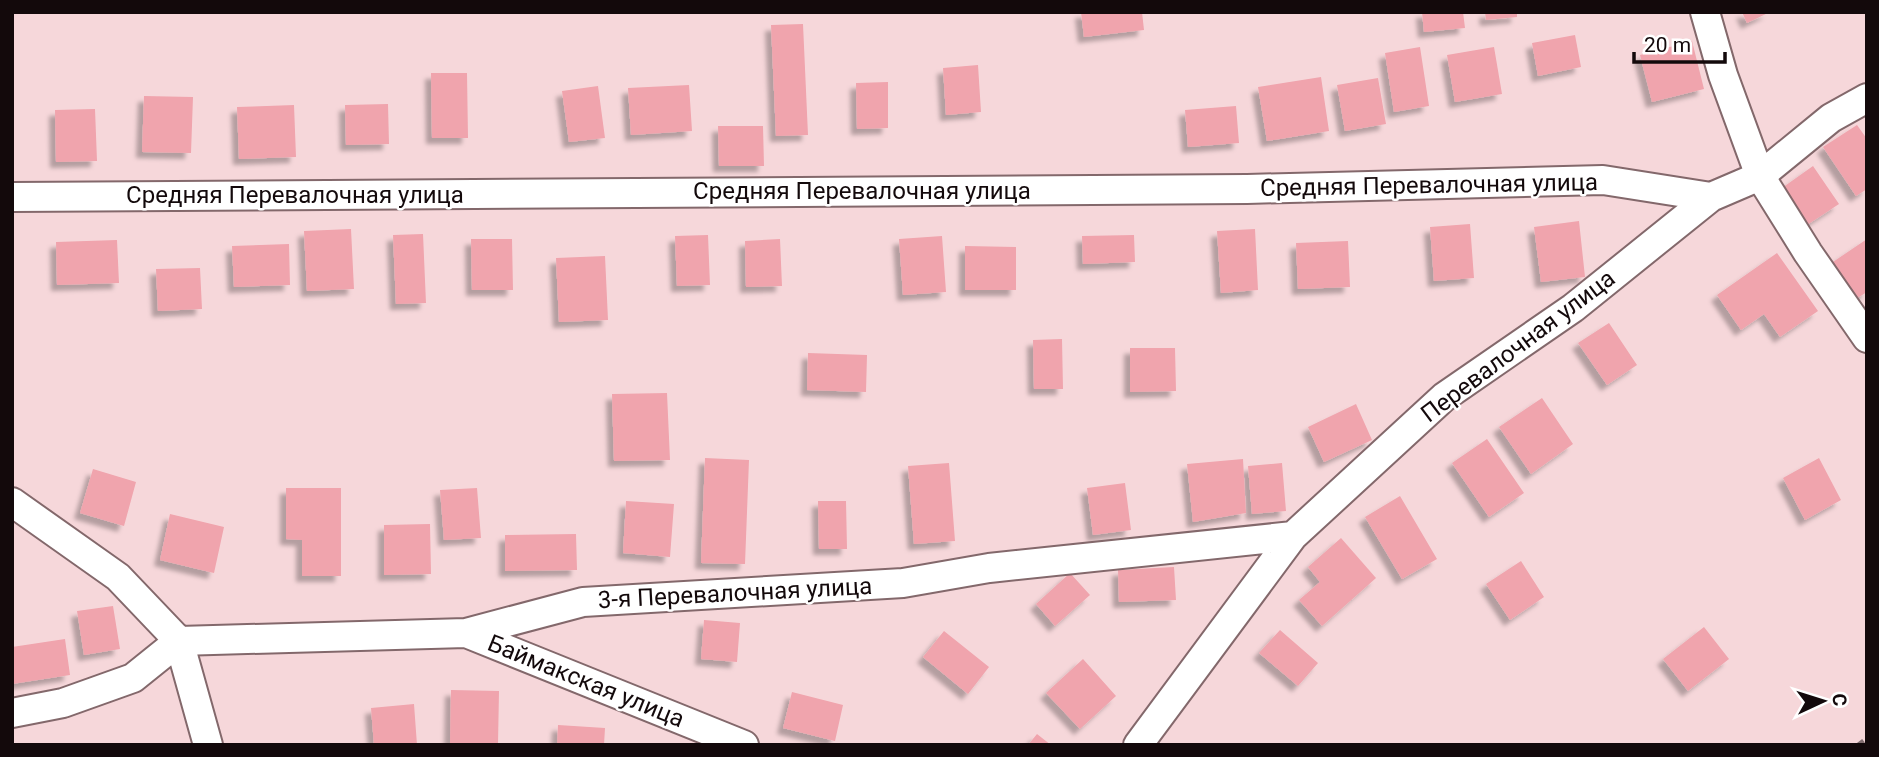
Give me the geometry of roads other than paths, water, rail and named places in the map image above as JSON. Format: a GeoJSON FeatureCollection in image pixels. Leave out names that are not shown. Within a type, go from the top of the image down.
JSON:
{"type":"FeatureCollection","features":[{"type":"Feature","properties":{"kind":"street"},"geometry":{"type":"LineString","coordinates":[[1705,12],[1723,75],[1760,176],[1808,253],[1867,338]]}},
{"type":"Feature","properties":{"kind":"street","name":"Перевалочная улица"},"geometry":{"type":"LineString","coordinates":[[1138,745],[1293,536],[1444,397],[1573,308],[1711,197],[1760,176],[1831,118],[1867,98]]}},
{"type":"Feature","properties":{"kind":"street","name":"Средняя Перевалочная улица"},"geometry":{"type":"LineString","coordinates":[[12,197],[1247,189],[1603,180],[1711,197]]}},
{"type":"Feature","properties":{"kind":"street"},"geometry":{"type":"LineString","coordinates":[[12,502],[118,577],[179,640],[208,745]]}},
{"type":"Feature","properties":{"kind":"street","name":"3-я Перевалочная улица"},"geometry":{"type":"LineString","coordinates":[[179,640],[466,633],[583,602],[903,583],[989,568],[1293,536]]}},
{"type":"Feature","properties":{"kind":"street","name":"Баймакская улица"},"geometry":{"type":"LineString","coordinates":[[466,633],[744,745]]}},
{"type":"Feature","properties":{"kind":"street"},"geometry":{"type":"LineString","coordinates":[[12,713],[63,703],[133,678],[179,640]]}}]}
